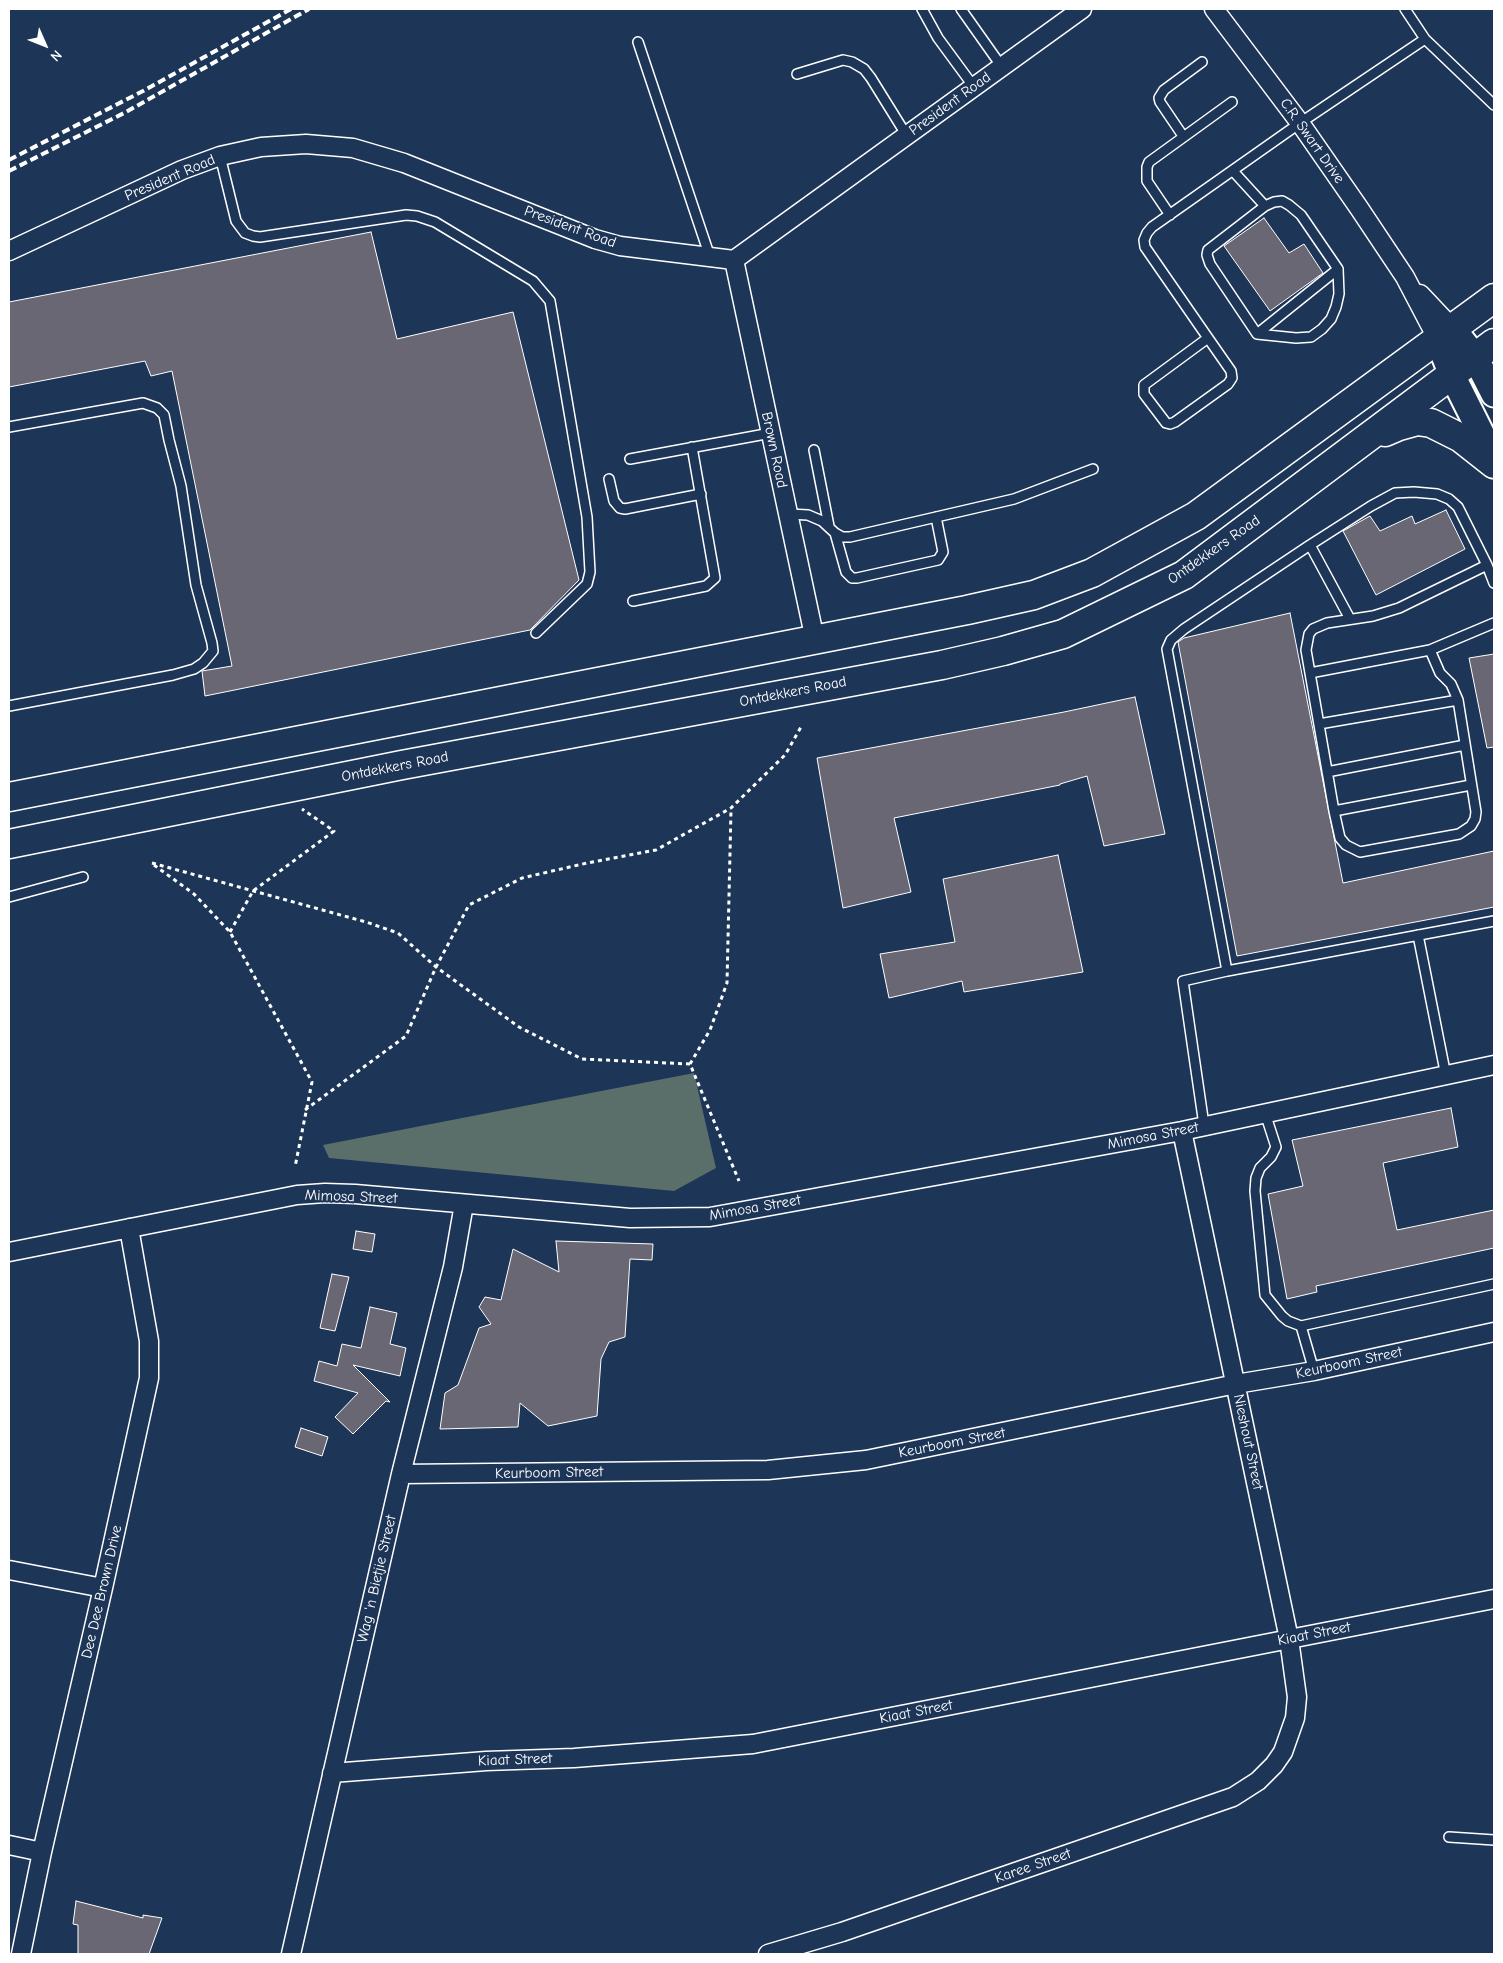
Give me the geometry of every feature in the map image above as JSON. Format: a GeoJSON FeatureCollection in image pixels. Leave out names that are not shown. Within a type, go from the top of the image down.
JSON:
{"type":"FeatureCollection","features":[{"type":"Feature","properties":{"kind":"main road"},"geometry":{"type":"LineString","coordinates":[[9,797],[968,610],[1034,595],[1092,573],[1196,516],[1494,298]]}},
{"type":"Feature","properties":{"kind":"main road","name":"C.R. Swart Drive"},"geometry":{"type":"LineString","coordinates":[[1446,334],[1485,350],[1494,394]]}},
{"type":"Feature","properties":{"kind":"main road","name":"C.R. Swart Drive"},"geometry":{"type":"LineString","coordinates":[[1446,334],[1452,375],[1494,459]]}},
{"type":"Feature","properties":{"kind":"main road","name":"Ontdekkers Road"},"geometry":{"type":"LineString","coordinates":[[9,844],[275,790],[942,665],[1003,652],[1063,634],[1184,575],[1485,350]]}},
{"type":"Feature","properties":{"kind":"main road"},"geometry":{"type":"LineString","coordinates":[[1355,448],[1399,426],[1417,421],[1444,428],[1461,438],[1494,464]]}},
{"type":"Feature","properties":{"kind":"street","name":"President Road"},"geometry":{"type":"LineString","coordinates":[[9,251],[182,170],[220,156],[261,147],[306,144],[353,148],[404,163],[595,239],[620,246],[734,260],[1082,9]]}},
{"type":"Feature","properties":{"kind":"street","name":"C.R. Swart Drive"},"geometry":{"type":"LineString","coordinates":[[1214,9],[1300,123],[1446,334]]}},
{"type":"Feature","properties":{"kind":"street","name":"Brown Road"},"geometry":{"type":"LineString","coordinates":[[734,260],[814,640]]}},
{"type":"Feature","properties":{"kind":"street","name":"Mimosa Street"},"geometry":{"type":"LineString","coordinates":[[9,1252],[297,1195],[325,1193],[630,1218],[710,1217],[1182,1131],[1494,1065]]}},
{"type":"Feature","properties":{"kind":"street","name":"Nieshout Street"},"geometry":{"type":"LineString","coordinates":[[1182,1131],[1288,1639],[1296,1697],[1295,1718],[1284,1752]]}},
{"type":"Feature","properties":{"kind":"street","name":"Wag 'n Bietjie Street"},"geometry":{"type":"LineString","coordinates":[[291,1954],[401,1474],[453,1267],[464,1204]]}},
{"type":"Feature","properties":{"kind":"street","name":"Dee Dee Brown Drive"},"geometry":{"type":"LineString","coordinates":[[21,1954],[42,1852],[104,1588],[149,1378],[149,1341],[129,1228]]}},
{"type":"Feature","properties":{"kind":"street","name":"Keurboom Street"},"geometry":{"type":"LineString","coordinates":[[401,1474],[768,1470],[866,1460],[1236,1384],[1314,1371],[1494,1332]]}},
{"type":"Feature","properties":{"kind":"street"},"geometry":{"type":"LineString","coordinates":[[9,1570],[104,1588]]}},
{"type":"Feature","properties":{"kind":"street","name":"Kiaat Street"},"geometry":{"type":"LineString","coordinates":[[332,1773],[486,1760],[574,1758],[753,1744],[1494,1599]]}},
{"type":"Feature","properties":{"kind":"street","name":"Karee Street"},"geometry":{"type":"LineString","coordinates":[[768,1954],[852,1928],[1233,1797],[1258,1781],[1284,1752]]}},
{"type":"Feature","properties":{"kind":"street"},"geometry":{"type":"LineString","coordinates":[[9,1845],[42,1852]]}},
{"type":"Feature","properties":{"kind":"lane"},"geometry":{"type":"LineString","coordinates":[[922,9],[938,38],[974,87]]}},
{"type":"Feature","properties":{"kind":"lane"},"geometry":{"type":"LineString","coordinates":[[961,9],[1002,67]]}},
{"type":"Feature","properties":{"kind":"lane"},"geometry":{"type":"LineString","coordinates":[[1406,9],[1425,40],[1494,105]]}},
{"type":"Feature","properties":{"kind":"lane"},"geometry":{"type":"LineString","coordinates":[[1208,338],[1144,385],[1144,394],[1166,423],[1175,422],[1228,384],[1232,378],[1231,371],[1145,247],[1144,240],[1147,233],[1152,227],[1300,123],[1425,40]]}},
{"type":"Feature","properties":{"kind":"lane"},"geometry":{"type":"LineString","coordinates":[[638,42],[710,257]]}},
{"type":"Feature","properties":{"kind":"lane"},"geometry":{"type":"LineString","coordinates":[[797,74],[843,60],[852,62],[864,69],[871,78],[907,136]]}},
{"type":"Feature","properties":{"kind":"lane"},"geometry":{"type":"LineString","coordinates":[[1184,136],[1159,98],[1164,90],[1202,62]]}},
{"type":"Feature","properties":{"kind":"lane"},"geometry":{"type":"LineString","coordinates":[[1170,215],[1147,181],[1146,166],[1152,158],[1232,102]]}},
{"type":"Feature","properties":{"kind":"lane"},"geometry":{"type":"LineString","coordinates":[[220,156],[236,221],[245,233],[260,237],[406,215],[417,216],[435,222],[533,281],[550,301],[587,517],[590,572],[587,584],[536,633]]}},
{"type":"Feature","properties":{"kind":"lane"},"geometry":{"type":"LineString","coordinates":[[1233,171],[1265,206]]}},
{"type":"Feature","properties":{"kind":"lane"},"geometry":{"type":"LineString","coordinates":[[1282,201],[1290,205],[1301,215],[1338,269],[1339,294],[1336,307],[1331,318],[1322,329],[1311,337],[1296,338],[1258,334],[1210,264],[1207,256],[1211,246],[1265,206],[1282,201]]}},
{"type":"Feature","properties":{"kind":"lane"},"geometry":{"type":"LineString","coordinates":[[1258,334],[1338,269]]}},
{"type":"Feature","properties":{"kind":"lane"},"geometry":{"type":"LineString","coordinates":[[9,428],[143,403],[157,408],[164,415],[181,486],[196,585],[213,651],[203,663],[194,669],[173,675],[9,706]]}},
{"type":"Feature","properties":{"kind":"lane"},"geometry":{"type":"LineString","coordinates":[[630,459],[771,433]]}},
{"type":"Feature","properties":{"kind":"lane"},"geometry":{"type":"LineString","coordinates":[[634,602],[706,586],[715,578],[692,448]]}},
{"type":"Feature","properties":{"kind":"lane"},"geometry":{"type":"LineString","coordinates":[[814,450],[832,530],[846,572],[852,578],[938,560],[943,552],[936,518]]}},
{"type":"Feature","properties":{"kind":"lane"},"geometry":{"type":"LineString","coordinates":[[788,514],[808,515],[842,537],[850,537],[1014,499],[1094,469]]}},
{"type":"Feature","properties":{"kind":"lane"},"geometry":{"type":"LineString","coordinates":[[610,479],[614,501],[620,508],[625,509],[700,494]]}},
{"type":"Feature","properties":{"kind":"lane"},"geometry":{"type":"LineString","coordinates":[[1226,971],[1167,649],[1171,640],[1184,629],[1310,545],[1370,506],[1394,493],[1437,494],[1449,499],[1458,507],[1494,583]]}},
{"type":"Feature","properties":{"kind":"lane"},"geometry":{"type":"LineString","coordinates":[[1310,545],[1350,619]]}},
{"type":"Feature","properties":{"kind":"lane"},"geometry":{"type":"LineString","coordinates":[[1430,650],[1440,673],[1451,684],[1458,700],[1476,812],[1475,819],[1471,826],[1459,834],[1360,852],[1346,845],[1340,838],[1306,650],[1309,634],[1313,629],[1327,623],[1373,616],[1399,608],[1487,565]]}},
{"type":"Feature","properties":{"kind":"lane"},"geometry":{"type":"LineString","coordinates":[[1310,673],[1430,650],[1494,623]]}},
{"type":"Feature","properties":{"kind":"lane"},"geometry":{"type":"LineString","coordinates":[[1319,724],[1458,700]]}},
{"type":"Feature","properties":{"kind":"lane"},"geometry":{"type":"LineString","coordinates":[[1327,772],[1465,745]]}},
{"type":"Feature","properties":{"kind":"lane"},"geometry":{"type":"LineString","coordinates":[[1334,811],[1471,785]]}},
{"type":"Feature","properties":{"kind":"lane"},"geometry":{"type":"LineString","coordinates":[[9,896],[83,877]]}},
{"type":"Feature","properties":{"kind":"lane"},"geometry":{"type":"LineString","coordinates":[[1204,1126],[1183,981],[1226,971],[1494,921]]}},
{"type":"Feature","properties":{"kind":"lane"},"geometry":{"type":"LineString","coordinates":[[1418,935],[1446,1076]]}},
{"type":"Feature","properties":{"kind":"lane"},"geometry":{"type":"LineString","coordinates":[[1265,1114],[1276,1147],[1271,1157],[1260,1168],[1256,1178],[1255,1191],[1266,1295],[1288,1321],[1301,1326],[1494,1284]]}},
{"type":"Feature","properties":{"kind":"lane"},"geometry":{"type":"LineString","coordinates":[[1301,1326],[1314,1371]]}},
{"type":"Feature","properties":{"kind":"lane"},"geometry":{"type":"LineString","coordinates":[[1449,1837],[1494,1840]]}},
{"type":"Feature","properties":{"kind":"path"},"geometry":{"type":"LineString","coordinates":[[305,1110],[406,1036],[436,967],[469,905],[522,878],[656,850],[731,808],[785,755],[801,727]]}},
{"type":"Feature","properties":{"kind":"path"},"geometry":{"type":"LineString","coordinates":[[230,932],[253,891],[334,831],[275,790]]}},
{"type":"Feature","properties":{"kind":"path"},"geometry":{"type":"LineString","coordinates":[[690,1064],[710,1030],[727,983],[731,808]]}},
{"type":"Feature","properties":{"kind":"path"},"geometry":{"type":"LineString","coordinates":[[295,1167],[312,1082],[230,932],[194,894],[152,863],[398,933],[436,967],[519,1028],[582,1059],[690,1064]]}},
{"type":"Feature","properties":{"kind":"path"},"geometry":{"type":"LineString","coordinates":[[690,1064],[739,1181]]}},
{"type":"Feature","properties":{"kind":"green space"},"geometry":{"type":"Polygon","coordinates":[[[694,1073],[716,1168],[674,1191],[329,1158],[323,1145],[694,1073]]]}},
{"type":"Feature","properties":{"kind":"building"},"geometry":{"type":"Polygon","coordinates":[[[1264,218],[1289,253],[1304,244],[1323,273],[1270,311],[1224,246],[1264,218]]]}},
{"type":"Feature","properties":{"kind":"building"},"geometry":{"type":"Polygon","coordinates":[[[371,232],[397,339],[513,312],[579,580],[530,630],[205,696],[202,671],[232,666],[172,371],[151,376],[145,361],[9,387],[9,302],[371,232]]]}},
{"type":"Feature","properties":{"kind":"building"},"geometry":{"type":"Polygon","coordinates":[[[1446,510],[1465,549],[1376,595],[1343,531],[1370,516],[1380,531],[1412,516],[1415,524],[1446,510]]]}},
{"type":"Feature","properties":{"kind":"building"},"geometry":{"type":"Polygon","coordinates":[[[1290,613],[1343,883],[1494,851],[1494,907],[1237,956],[1178,642],[1184,638],[1290,613]]]}},
{"type":"Feature","properties":{"kind":"building"},"geometry":{"type":"Polygon","coordinates":[[[1494,654],[1494,747],[1487,748],[1469,658],[1494,654]]]}},
{"type":"Feature","properties":{"kind":"building"},"geometry":{"type":"Polygon","coordinates":[[[1135,697],[1165,834],[1104,846],[1087,776],[1060,785],[894,818],[911,892],[843,908],[817,758],[1135,697]]]}},
{"type":"Feature","properties":{"kind":"building"},"geometry":{"type":"Polygon","coordinates":[[[1058,855],[1083,972],[964,992],[962,981],[889,998],[880,954],[955,942],[943,879],[1058,855]]]}},
{"type":"Feature","properties":{"kind":"building"},"geometry":{"type":"Polygon","coordinates":[[[1451,1108],[1458,1147],[1383,1163],[1397,1230],[1494,1210],[1494,1248],[1316,1286],[1317,1292],[1287,1299],[1268,1194],[1303,1186],[1292,1140],[1451,1108]]]}},
{"type":"Feature","properties":{"kind":"building"},"geometry":{"type":"Polygon","coordinates":[[[356,1231],[375,1234],[372,1252],[353,1249],[356,1231]]]}},
{"type":"Feature","properties":{"kind":"building"},"geometry":{"type":"Polygon","coordinates":[[[556,1241],[653,1244],[652,1260],[630,1259],[625,1337],[609,1342],[601,1359],[597,1416],[548,1426],[520,1403],[518,1427],[440,1429],[445,1393],[458,1385],[479,1328],[491,1324],[479,1307],[485,1297],[501,1300],[513,1249],[559,1272],[556,1241]]]}},
{"type":"Feature","properties":{"kind":"building"},"geometry":{"type":"Polygon","coordinates":[[[332,1274],[349,1277],[335,1331],[320,1328],[332,1274]]]}},
{"type":"Feature","properties":{"kind":"building"},"geometry":{"type":"Polygon","coordinates":[[[370,1307],[397,1313],[390,1344],[406,1348],[400,1376],[353,1365],[390,1402],[386,1401],[353,1434],[335,1417],[358,1393],[314,1381],[319,1361],[337,1366],[342,1344],[361,1348],[370,1307]]]}},
{"type":"Feature","properties":{"kind":"building"},"geometry":{"type":"Polygon","coordinates":[[[301,1428],[328,1437],[322,1456],[295,1447],[301,1428]]]}},
{"type":"Feature","properties":{"kind":"building"},"geometry":{"type":"Polygon","coordinates":[[[76,1901],[143,1918],[143,1915],[162,1918],[149,1954],[78,1954],[78,1925],[73,1924],[76,1901]]]}},
{"type":"Feature","properties":{"kind":"railway"},"geometry":{"type":"LineString","coordinates":[[9,160],[143,91],[291,9]]}},
{"type":"Feature","properties":{"kind":"railway"},"geometry":{"type":"LineString","coordinates":[[9,171],[126,112],[309,9]]}}]}
